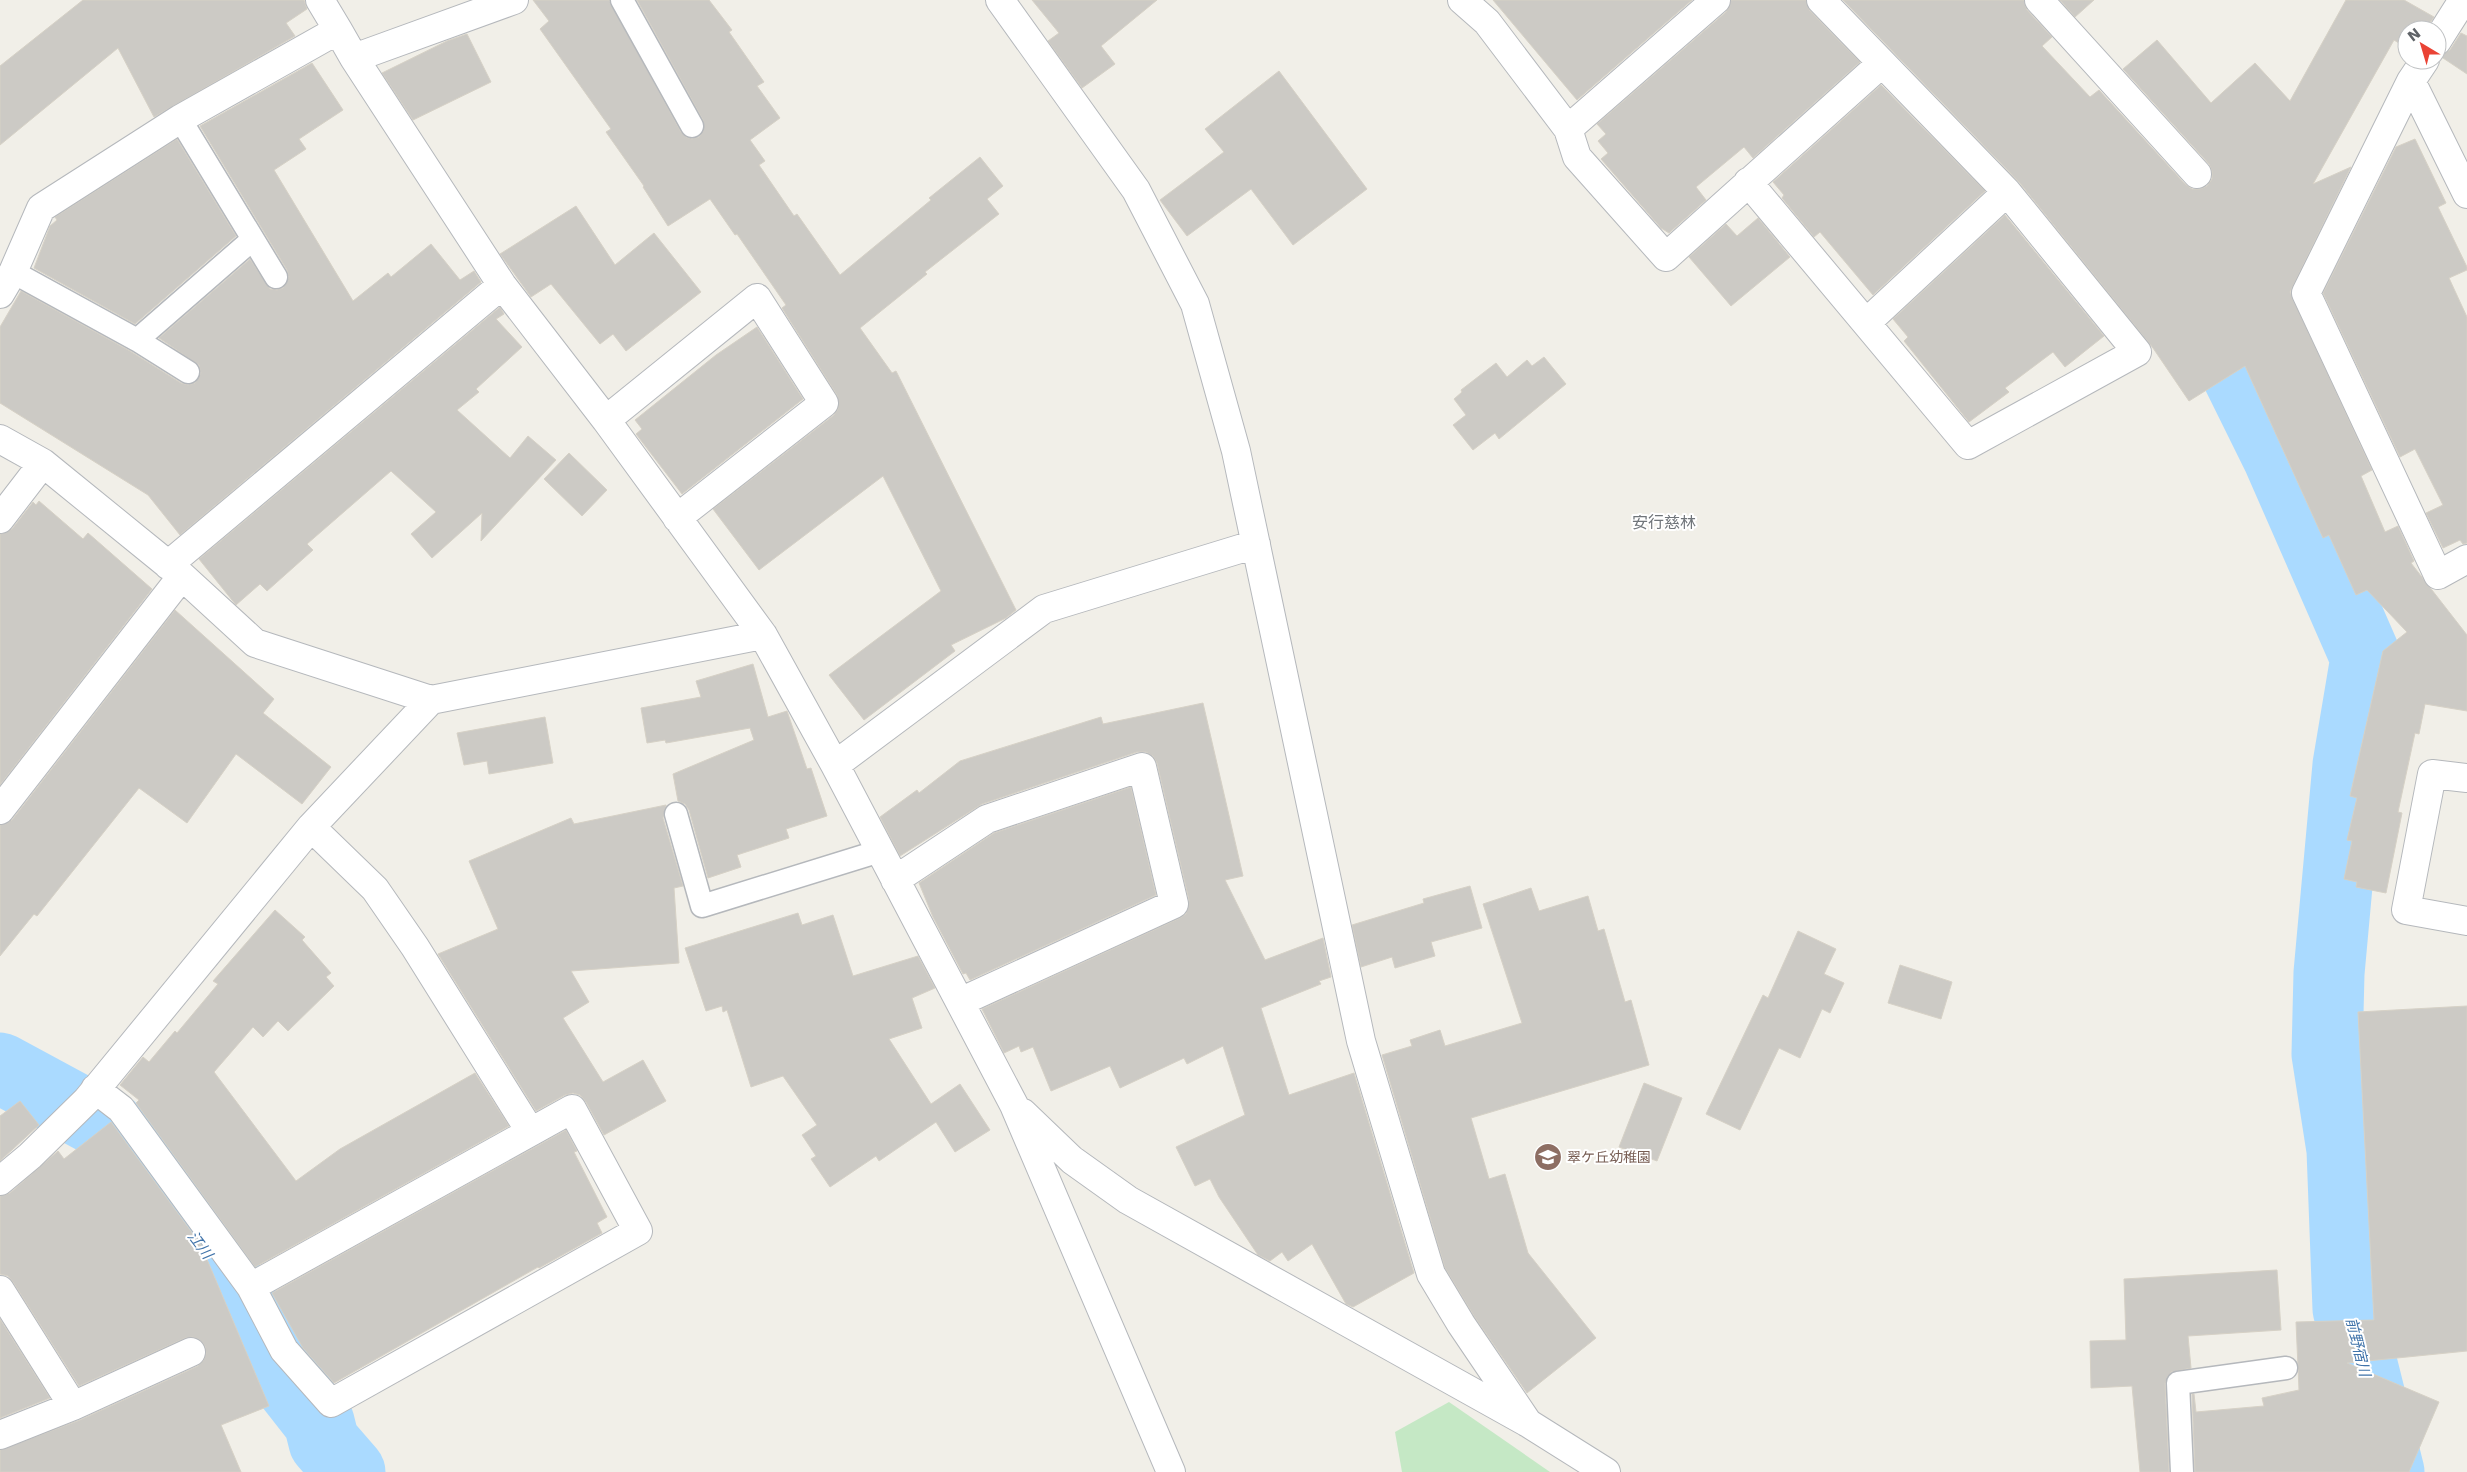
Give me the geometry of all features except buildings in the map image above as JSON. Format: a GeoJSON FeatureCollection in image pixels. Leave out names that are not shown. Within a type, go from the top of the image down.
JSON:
{"type":"FeatureCollection","features":[{"type":"Feature","properties":{"kind":"street"},"geometry":{"type":"LineString","coordinates":[[320,0],[354,58],[502,285],[606,420],[763,635],[835,765],[1014,1105],[1171,1472]]}},
{"type":"Feature","properties":{"kind":"street"},"geometry":{"type":"LineString","coordinates":[[354,58],[514,0]]}},
{"type":"Feature","properties":{"kind":"street"},"geometry":{"type":"LineString","coordinates":[[1000,0],[1136,190],[1195,304],[1236,451],[1361,1041],[1431,1274],[1461,1324],[1528,1423]]}},
{"type":"Feature","properties":{"kind":"street"},"geometry":{"type":"LineString","coordinates":[[1568,129],[1716,0]]}},
{"type":"Feature","properties":{"kind":"street"},"geometry":{"type":"LineString","coordinates":[[1748,182],[1968,445],[2137,352],[2007,192],[1821,0]]}},
{"type":"Feature","properties":{"kind":"street"},"geometry":{"type":"LineString","coordinates":[[2039,0],[2197,174]]}},
{"type":"Feature","properties":{"kind":"street"},"geometry":{"type":"LineString","coordinates":[[1466,1],[1487,22],[1568,129],[1577,157],[1666,257],[1881,64]]}},
{"type":"Feature","properties":{"kind":"street"},"geometry":{"type":"LineString","coordinates":[[2447,22],[2457,2]]}},
{"type":"Feature","properties":{"kind":"street"},"geometry":{"type":"LineString","coordinates":[[7,283],[41,208],[180,119],[338,30]]}},
{"type":"Feature","properties":{"kind":"street"},"geometry":{"type":"LineString","coordinates":[[2418,71],[2467,194]]}},
{"type":"Feature","properties":{"kind":"street"},"geometry":{"type":"LineString","coordinates":[[2418,71],[2306,293],[2438,575],[2467,559]]}},
{"type":"Feature","properties":{"kind":"street"},"geometry":{"type":"LineString","coordinates":[[1866,323],[2007,192]]}},
{"type":"Feature","properties":{"kind":"street"},"geometry":{"type":"LineString","coordinates":[[0,810],[175,571],[502,285]]}},
{"type":"Feature","properties":{"kind":"street"},"geometry":{"type":"LineString","coordinates":[[606,420],[757,298],[824,403],[677,518]]}},
{"type":"Feature","properties":{"kind":"street"},"geometry":{"type":"LineString","coordinates":[[0,439],[43,463],[175,571],[255,642],[431,700],[763,635]]}},
{"type":"Feature","properties":{"kind":"street"},"geometry":{"type":"LineString","coordinates":[[0,519],[43,463]]}},
{"type":"Feature","properties":{"kind":"street"},"geometry":{"type":"LineString","coordinates":[[835,765],[1044,609],[1256,544]]}},
{"type":"Feature","properties":{"kind":"street"},"geometry":{"type":"LineString","coordinates":[[0,1181],[30,1156],[87,1100],[94,1089],[311,827],[431,700]]}},
{"type":"Feature","properties":{"kind":"street"},"geometry":{"type":"LineString","coordinates":[[895,880],[987,819],[1142,767],[1174,904],[960,1002]]}},
{"type":"Feature","properties":{"kind":"street"},"geometry":{"type":"LineString","coordinates":[[2467,778],[2432,774],[2406,910],[2467,921]]}},
{"type":"Feature","properties":{"kind":"street"},"geometry":{"type":"LineString","coordinates":[[311,827],[375,889],[415,947],[530,1131]]}},
{"type":"Feature","properties":{"kind":"street"},"geometry":{"type":"LineString","coordinates":[[94,1089],[121,1109],[250,1287],[284,1350],[331,1403],[638,1231],[572,1108],[250,1287]]}},
{"type":"Feature","properties":{"kind":"street"},"geometry":{"type":"LineString","coordinates":[[1014,1105],[1072,1160],[1128,1200],[1528,1423],[1606,1472]]}},
{"type":"Feature","properties":{"kind":"street"},"geometry":{"type":"LineString","coordinates":[[0,1290],[73,1406]]}},
{"type":"Feature","properties":{"kind":"street"},"geometry":{"type":"LineString","coordinates":[[0,1435],[73,1406],[191,1352]]}},
{"type":"Feature","properties":{"kind":"lane"},"geometry":{"type":"LineString","coordinates":[[622,0],[692,126]]}},
{"type":"Feature","properties":{"kind":"lane"},"geometry":{"type":"LineString","coordinates":[[180,119],[276,277]]}},
{"type":"Feature","properties":{"kind":"lane"},"geometry":{"type":"LineString","coordinates":[[137,340],[253,239]]}},
{"type":"Feature","properties":{"kind":"lane"},"geometry":{"type":"LineString","coordinates":[[7,283],[137,340],[188,372]]}},
{"type":"Feature","properties":{"kind":"lane"},"geometry":{"type":"LineString","coordinates":[[676,814],[702,906],[880,851]]}},
{"type":"Feature","properties":{"kind":"lane"},"geometry":{"type":"LineString","coordinates":[[2182,1472],[2178,1384],[2286,1368]]}},
{"type":"Feature","properties":{"kind":"green space"},"geometry":{"type":"Polygon","coordinates":[[[1449,1402],[1550,1472],[1402,1472],[1395,1432],[1449,1402]]]}},
{"type":"Feature","properties":{"kind":"waterway"},"geometry":{"type":"LineString","coordinates":[[2185,287],[2236,372],[2278,457],[2366,658],[2348,765],[2329,973],[2327,1054],[2342,1150],[2348,1309]]}},
{"type":"Feature","properties":{"kind":"waterway","name":"江川"},"geometry":{"type":"LineString","coordinates":[[0,1068],[111,1128],[238,1295],[276,1367],[319,1422],[324,1442],[350,1472]]}},
{"type":"Feature","properties":{"kind":"waterway","name":"前野宿川"},"geometry":{"type":"LineString","coordinates":[[2389,1472],[2348,1309],[2467,1297]]}},
{"type":"Feature","properties":{"kind":"place","name":"翠ケ丘幼稚園"},"geometry":{"type":"Point","coordinates":[1548,1157]}},
{"type":"Feature","properties":{"kind":"district","name":"安行慈林"},"geometry":{"type":"Point","coordinates":[1664,522]}}]}
